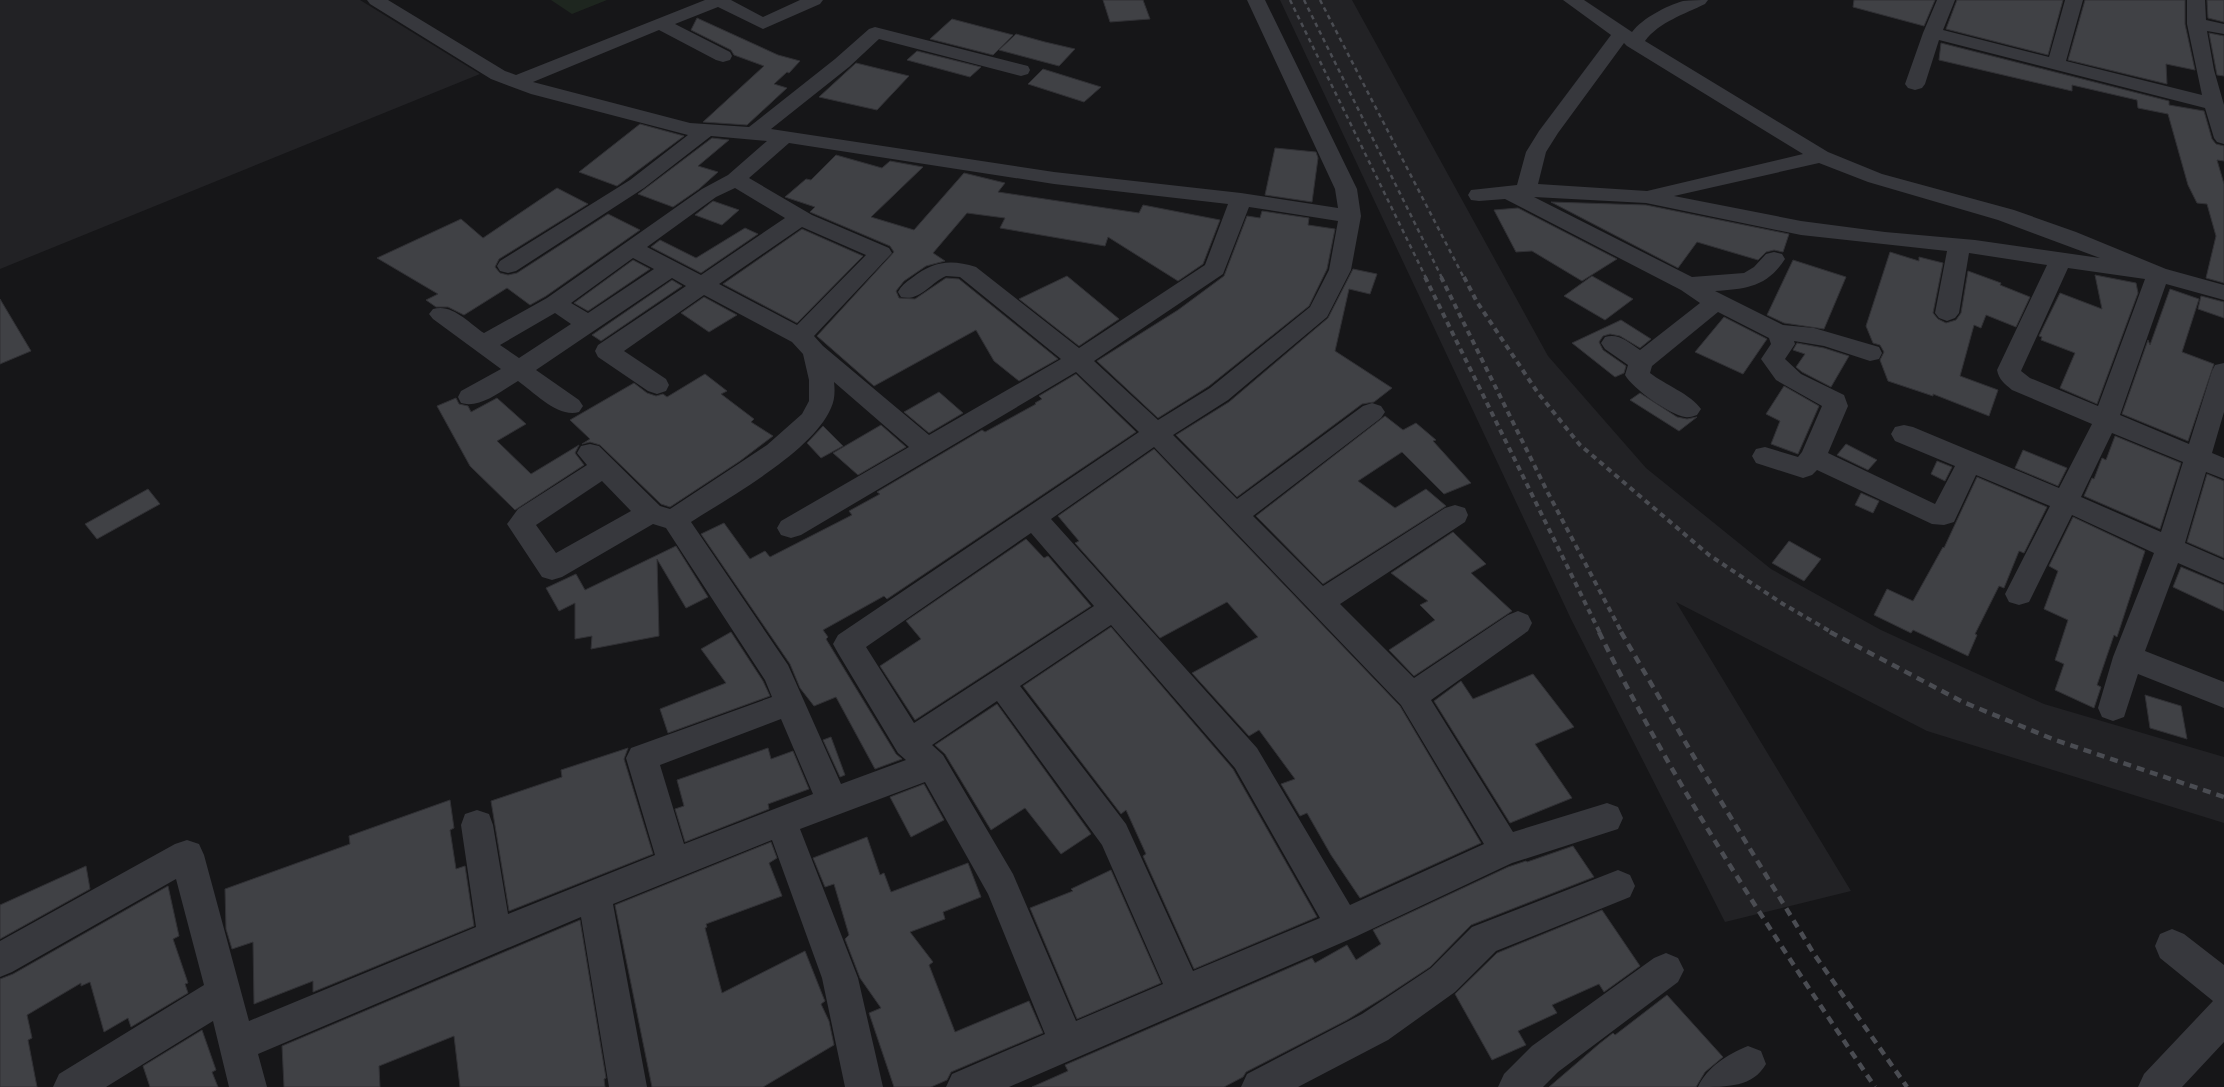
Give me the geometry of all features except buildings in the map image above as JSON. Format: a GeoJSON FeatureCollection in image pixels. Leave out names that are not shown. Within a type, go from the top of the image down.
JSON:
{"type":"FeatureCollection","features":[{"type":"Feature","properties":{"kind":"street"},"geometry":{"type":"LineString","coordinates":[[376,0],[498,75],[524,79],[690,129],[754,133],[1054,178],[1241,199],[1350,216]]}},
{"type":"Feature","properties":{"kind":"street"},"geometry":{"type":"LineString","coordinates":[[405,0],[524,79]]}},
{"type":"Feature","properties":{"kind":"street"},"geometry":{"type":"LineString","coordinates":[[524,79],[720,0],[763,24],[814,0]]}},
{"type":"Feature","properties":{"kind":"street"},"geometry":{"type":"LineString","coordinates":[[1067,1043],[1001,885],[920,754],[848,644],[1156,433],[1219,394],[1319,312],[1340,270],[1350,216],[1346,189],[1256,0]]}},
{"type":"Feature","properties":{"kind":"street"},"geometry":{"type":"LineString","coordinates":[[1572,0],[1628,38],[1821,156],[1875,178],[2006,214],[2158,274],[2224,293]]}},
{"type":"Feature","properties":{"kind":"street"},"geometry":{"type":"LineString","coordinates":[[1516,191],[1545,138],[1628,38],[1661,18],[1699,0]]}},
{"type":"Feature","properties":{"kind":"street"},"geometry":{"type":"LineString","coordinates":[[1915,84],[1932,32],[1946,0]]}},
{"type":"Feature","properties":{"kind":"street"},"geometry":{"type":"LineString","coordinates":[[2056,64],[2074,0]]}},
{"type":"Feature","properties":{"kind":"street"},"geometry":{"type":"LineString","coordinates":[[2196,0],[2196,24],[2205,77],[2224,138]]}},
{"type":"Feature","properties":{"kind":"street"},"geometry":{"type":"LineString","coordinates":[[660,23],[723,56]]}},
{"type":"Feature","properties":{"kind":"street"},"geometry":{"type":"LineString","coordinates":[[2196,24],[2224,29]]}},
{"type":"Feature","properties":{"kind":"street"},"geometry":{"type":"LineString","coordinates":[[1932,32],[2056,64],[2218,114]]}},
{"type":"Feature","properties":{"kind":"street"},"geometry":{"type":"LineString","coordinates":[[754,133],[842,63],[875,33],[1021,70]]}},
{"type":"Feature","properties":{"kind":"street"},"geometry":{"type":"LineString","coordinates":[[2205,77],[2224,80]]}},
{"type":"Feature","properties":{"kind":"street"},"geometry":{"type":"LineString","coordinates":[[508,266],[637,184],[708,129]]}},
{"type":"Feature","properties":{"kind":"street"},"geometry":{"type":"LineString","coordinates":[[483,344],[555,303],[709,193],[735,180],[784,137]]}},
{"type":"Feature","properties":{"kind":"street"},"geometry":{"type":"LineString","coordinates":[[1646,196],[1821,156]]}},
{"type":"Feature","properties":{"kind":"street"},"geometry":{"type":"LineString","coordinates":[[735,180],[800,218],[881,253],[807,344]]}},
{"type":"Feature","properties":{"kind":"street"},"geometry":{"type":"LineString","coordinates":[[1516,191],[1689,285],[1716,302],[1779,332],[1806,334],[1870,354]]}},
{"type":"Feature","properties":{"kind":"street"},"geometry":{"type":"LineString","coordinates":[[1479,195],[1516,191],[1646,196],[1801,228],[2061,258],[2158,274]]}},
{"type":"Feature","properties":{"kind":"street"},"geometry":{"type":"LineString","coordinates":[[791,528],[1078,360],[1215,269],[1241,199]]}},
{"type":"Feature","properties":{"kind":"street"},"geometry":{"type":"LineString","coordinates":[[657,385],[607,351],[800,218]]}},
{"type":"Feature","properties":{"kind":"street"},"geometry":{"type":"LineString","coordinates":[[1947,314],[1959,245]]}},
{"type":"Feature","properties":{"kind":"street"},"geometry":{"type":"LineString","coordinates":[[633,249],[807,344],[928,448]]}},
{"type":"Feature","properties":{"kind":"street"},"geometry":{"type":"LineString","coordinates":[[2061,258],[2010,370],[2010,375],[2022,384],[2224,469]]}},
{"type":"Feature","properties":{"kind":"street"},"geometry":{"type":"LineString","coordinates":[[1689,285],[1746,279],[1757,276],[1765,271],[1774,259]]}},
{"type":"Feature","properties":{"kind":"street"},"geometry":{"type":"LineString","coordinates":[[909,292],[938,270],[946,266],[957,267],[968,272],[1078,360],[1156,433],[1412,696],[1506,850]]}},
{"type":"Feature","properties":{"kind":"street"},"geometry":{"type":"LineString","coordinates":[[470,397],[519,370],[670,268]]}},
{"type":"Feature","properties":{"kind":"street"},"geometry":{"type":"LineString","coordinates":[[2019,594],[2106,420],[2158,274]]}},
{"type":"Feature","properties":{"kind":"street"},"geometry":{"type":"LineString","coordinates":[[1688,409],[1651,387],[1637,375],[1641,362],[1716,302]]}},
{"type":"Feature","properties":{"kind":"street"},"geometry":{"type":"LineString","coordinates":[[555,303],[588,324]]}},
{"type":"Feature","properties":{"kind":"street"},"geometry":{"type":"LineString","coordinates":[[441,314],[570,406]]}},
{"type":"Feature","properties":{"kind":"street"},"geometry":{"type":"LineString","coordinates":[[1765,456],[1803,468],[1813,457],[1835,406],[1835,401],[1790,379],[1780,371],[1774,360],[1783,344],[1779,332]]}},
{"type":"Feature","properties":{"kind":"street"},"geometry":{"type":"LineString","coordinates":[[1612,343],[1641,362]]}},
{"type":"Feature","properties":{"kind":"street"},"geometry":{"type":"LineString","coordinates":[[807,344],[821,376],[822,392],[819,408],[801,432],[754,467],[662,516],[552,569],[521,524],[528,516],[597,460],[662,516],[777,674],[833,803]]}},
{"type":"Feature","properties":{"kind":"street"},"geometry":{"type":"LineString","coordinates":[[2113,708],[2128,657],[2170,547],[2224,371]]}},
{"type":"Feature","properties":{"kind":"street"},"geometry":{"type":"LineString","coordinates":[[1235,515],[1372,412]]}},
{"type":"Feature","properties":{"kind":"street"},"geometry":{"type":"LineString","coordinates":[[1904,434],[2065,501],[2224,572]]}},
{"type":"Feature","properties":{"kind":"street"},"geometry":{"type":"LineString","coordinates":[[1813,457],[1923,510],[1940,516],[1944,514],[1970,461]]}},
{"type":"Feature","properties":{"kind":"street"},"geometry":{"type":"LineString","coordinates":[[1320,602],[1455,515]]}},
{"type":"Feature","properties":{"kind":"street"},"geometry":{"type":"LineString","coordinates":[[1033,517],[1246,758],[1343,925]]}},
{"type":"Feature","properties":{"kind":"street"},"geometry":{"type":"LineString","coordinates":[[238,1044],[494,935],[780,821],[833,803],[920,754],[1001,684],[1114,608]]}},
{"type":"Feature","properties":{"kind":"street"},"geometry":{"type":"LineString","coordinates":[[1412,696],[1518,623]]}},
{"type":"Feature","properties":{"kind":"street"},"geometry":{"type":"LineString","coordinates":[[2128,657],[2224,696]]}},
{"type":"Feature","properties":{"kind":"street"},"geometry":{"type":"LineString","coordinates":[[1001,684],[1114,836],[1185,993]]}},
{"type":"Feature","properties":{"kind":"street"},"geometry":{"type":"LineString","coordinates":[[674,864],[642,758],[790,703]]}},
{"type":"Feature","properties":{"kind":"street"},"geometry":{"type":"LineString","coordinates":[[965,1087],[1343,925],[1506,850],[1607,818]]}},
{"type":"Feature","properties":{"kind":"street"},"geometry":{"type":"LineString","coordinates":[[780,821],[840,978],[864,1087]]}},
{"type":"Feature","properties":{"kind":"street"},"geometry":{"type":"LineString","coordinates":[[477,824],[494,935]]}},
{"type":"Feature","properties":{"kind":"street"},"geometry":{"type":"LineString","coordinates":[[0,960],[187,855],[248,1087]]}},
{"type":"Feature","properties":{"kind":"street"},"geometry":{"type":"LineString","coordinates":[[1260,1087],[1303,1078],[1443,980],[1484,939],[1618,886]]}},
{"type":"Feature","properties":{"kind":"street"},"geometry":{"type":"LineString","coordinates":[[594,895],[628,1087]]}},
{"type":"Feature","properties":{"kind":"street"},"geometry":{"type":"LineString","coordinates":[[2172,946],[2224,988]]}},
{"type":"Feature","properties":{"kind":"street"},"geometry":{"type":"LineString","coordinates":[[1517,1087],[1545,1059],[1666,970]]}},
{"type":"Feature","properties":{"kind":"street"},"geometry":{"type":"LineString","coordinates":[[72,1087],[224,993]]}},
{"type":"Feature","properties":{"kind":"street"},"geometry":{"type":"LineString","coordinates":[[2157,1087],[2224,1015]]}},
{"type":"Feature","properties":{"kind":"street"},"geometry":{"type":"LineString","coordinates":[[1717,1087],[1748,1064]]}},
{"type":"Feature","properties":{"kind":"shaded area"},"geometry":{"type":"Polygon","coordinates":[[[0,0],[360,0],[480,74],[0,269],[0,0]]]}},
{"type":"Feature","properties":{"kind":"shaded area"},"geometry":{"type":"Polygon","coordinates":[[[551,0],[607,0],[572,14],[551,0]]]}},
{"type":"Feature","properties":{"kind":"shaded area"},"geometry":{"type":"Polygon","coordinates":[[[1280,0],[1352,0],[1548,356],[1646,468],[1771,569],[1881,630],[2044,704],[2224,757],[2224,823],[1927,731],[1676,602],[1851,891],[1725,922],[1571,619],[1280,0]]]}},
{"type":"Feature","properties":{"kind":"railway"},"geometry":{"type":"LineString","coordinates":[[1290,0],[1426,278]]}},
{"type":"Feature","properties":{"kind":"railway"},"geometry":{"type":"LineString","coordinates":[[1304,0],[1442,278]]}},
{"type":"Feature","properties":{"kind":"railway"},"geometry":{"type":"LineString","coordinates":[[1320,0],[1464,278]]}},
{"type":"Feature","properties":{"kind":"railway"},"geometry":{"type":"LineString","coordinates":[[1425,277],[1600,633]]}},
{"type":"Feature","properties":{"kind":"railway"},"geometry":{"type":"LineString","coordinates":[[1441,277],[1548,493],[1622,633]]}},
{"type":"Feature","properties":{"kind":"railway"},"geometry":{"type":"LineString","coordinates":[[1464,277],[1477,302],[1538,393],[1580,445],[1709,555],[1783,604],[1833,633]]}},
{"type":"Feature","properties":{"kind":"railway"},"geometry":{"type":"LineString","coordinates":[[1599,632],[1661,750],[1729,864],[1875,1087]]}},
{"type":"Feature","properties":{"kind":"railway"},"geometry":{"type":"LineString","coordinates":[[1621,632],[1694,757],[1814,954],[1907,1087]]}},
{"type":"Feature","properties":{"kind":"railway"},"geometry":{"type":"LineString","coordinates":[[1830,632],[1963,702],[2055,740],[2224,797]]}}]}
